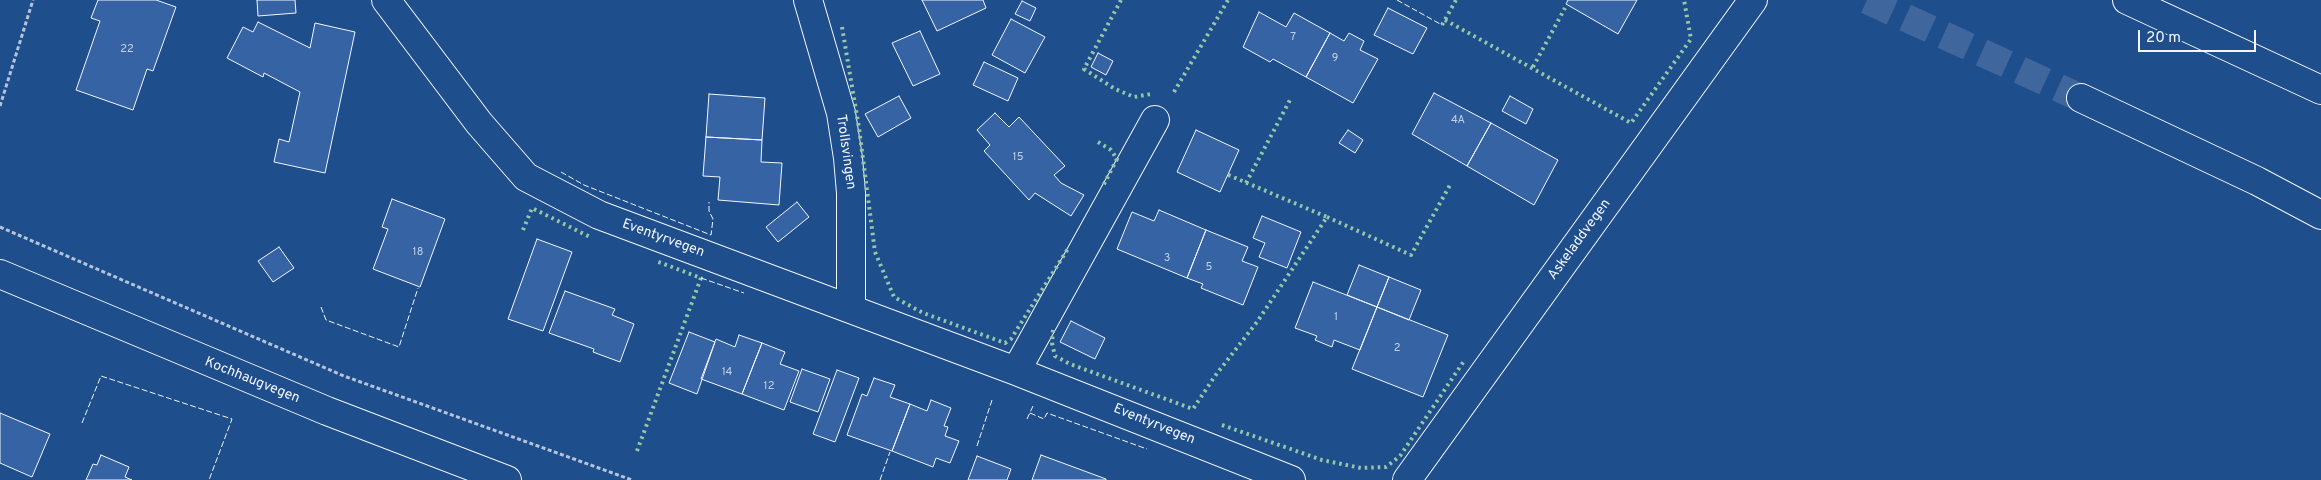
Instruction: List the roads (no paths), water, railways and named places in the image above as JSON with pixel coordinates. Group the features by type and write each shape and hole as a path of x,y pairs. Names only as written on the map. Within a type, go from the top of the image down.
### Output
{"main road":[{"name":"Eventyrvegen","path":"386,0 479,123 526,177 599,216 1016,371 1292,480"},
{"name":"Trollsvingen","path":"808,0 838,103 848,158 851,193 851,309"},
{"name":"Askeladdvegen","path":"1407,480 1754,0"},
{"path":"2128,0 2316,93"},
{"path":"2081,98 2257,181 2321,215"},
{"path":"1016,371 1155,120"},
{"name":"Kochhaugvegen","path":"0,274 327,412 507,480"}],"tunnel":[{"path":"1867,0 2081,98"}]}
